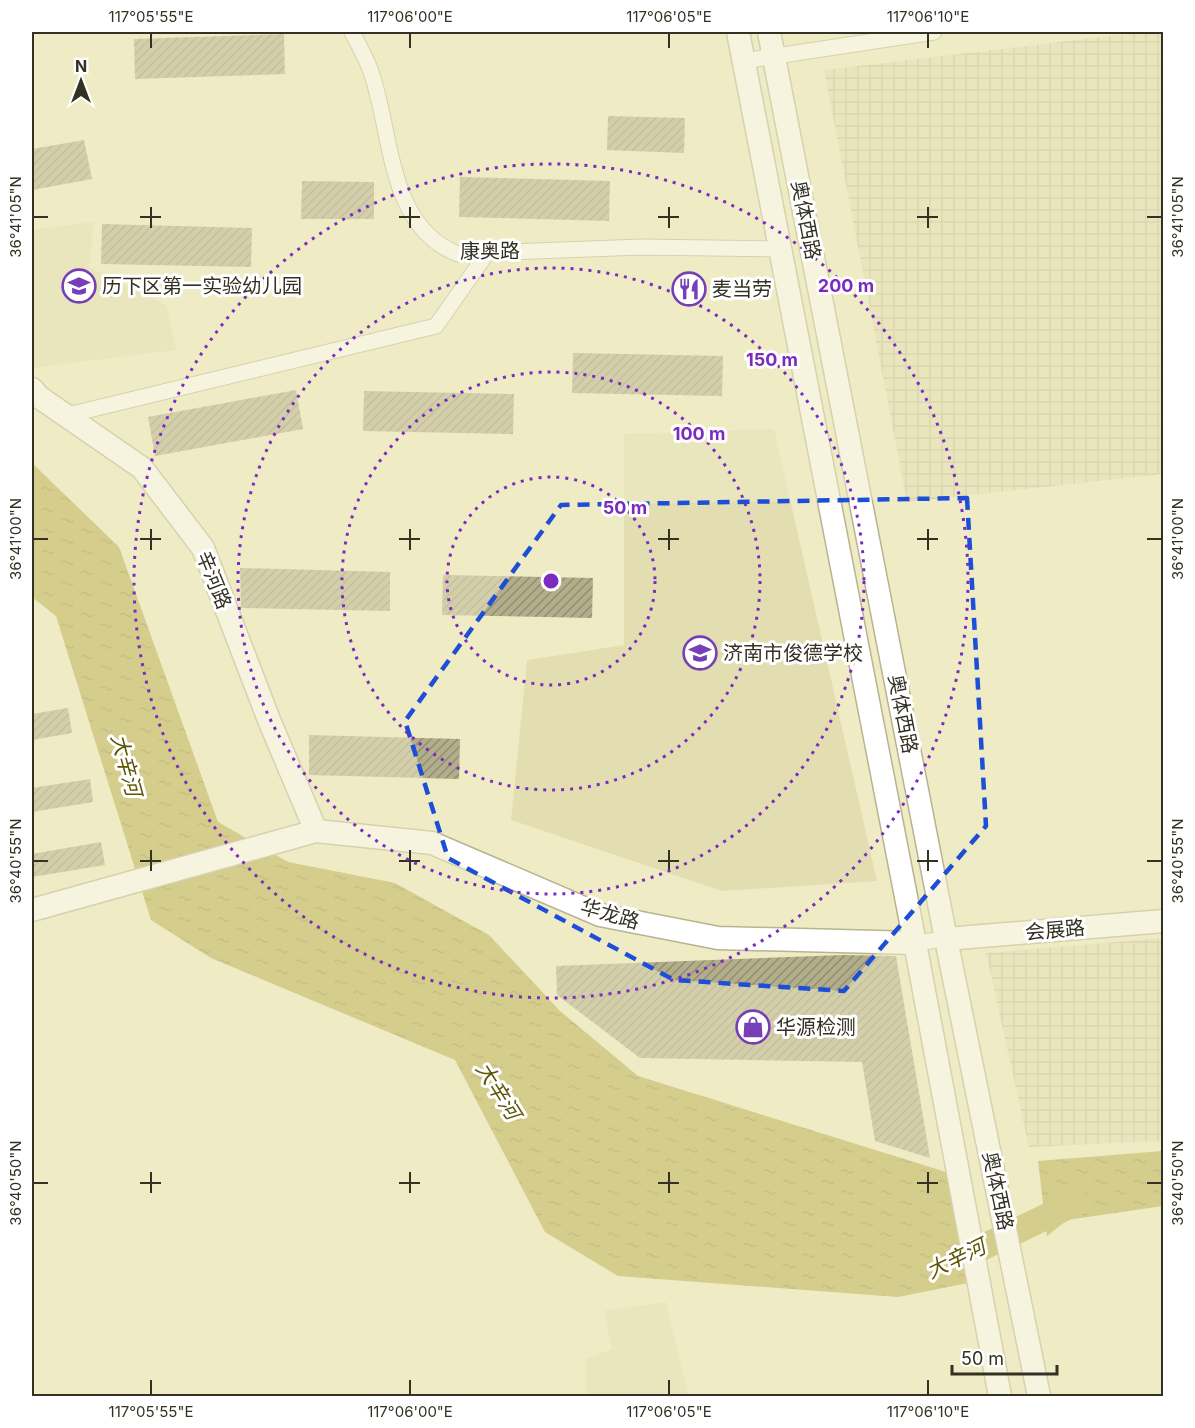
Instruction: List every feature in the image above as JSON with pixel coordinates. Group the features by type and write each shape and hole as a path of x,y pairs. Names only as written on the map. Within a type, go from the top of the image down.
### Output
{"main road":[{"name":"奥体西路","path":"738,32 778,249 915,943 1000,1396"},
{"name":"奥体西路","path":"770,32 946,939 1039,1396"},
{"name":"辛河路","path":"32,389 39,397 142,468 203,548 269,720 316,831"},
{"name":"华龙路","path":"316,831 432,843 600,915 718,938 915,943"},
{"path":"32,910 316,831"},
{"name":"会展路","path":"946,939 1164,921"}],"street":[{"name":"康奥路","path":"352,32 370,70 407,210 438,247 458,254 642,247 778,249"},
{"path":"743,61 934,32"},
{"path":"68,416 436,326 487,253"},
{"path":"915,943 946,939"}],"highlighted area":[{"path":"967,498 986,826 844,991 674,980 448,858 405,721 561,505"}],"shaded area":[{"path":"1144,32 1164,32 1163,474 907,502 824,70"},
{"name":"历下区第一实验幼儿园","path":"94,222 89,267 166,305 176,350 32,368 32,230"},
{"name":"济南市俊德学校","path":"774,429 877,881 722,891 511,820 527,660 624,645 624,434"},
{"path":"1163,938 1163,1141 1029,1147 986,953"},
{"path":"666,1302 689,1396 586,1396 586,1359 612,1349 604,1311"}],"water":[{"path":"32,463 119,547 218,822 288,862 395,883 489,935 560,1011 638,1076 946,1172 968,1283 898,1297 618,1276 545,1232 455,1060 211,958 151,920 56,616 32,597"},
{"path":"1163,1151 1163,1206 1067,1220 1047,1236 1038,1161"}],"building":[{"path":"284,34 285,74 135,79 134,39"},
{"path":"608,116 685,118 684,153 607,150"},
{"path":"84,140 92,179 32,190 32,149"},
{"path":"460,177 610,181 609,221 459,217"},
{"path":"302,181 374,182 374,219 301,219"},
{"path":"102,224 252,228 251,267 101,264"},
{"path":"573,353 723,356 722,396 572,393"},
{"path":"296,390 303,429 155,456 148,417"},
{"path":"364,391 514,394 513,434 363,431"},
{"path":"240,568 390,572 390,611 241,608"},
{"path":"443,575 593,578 592,618 442,615"},
{"path":"68,708 72,733 32,740 32,714"},
{"path":"309,735 460,739 459,779 309,775"},
{"path":"90,779 93,802 32,812 32,788"},
{"path":"101,842 105,865 32,877 32,854"},
{"name":"华源检测","path":"843,955 896,956 930,1158 875,1141 862,1062 640,1058 557,995 556,966"}],"waterway":[{"name":"大辛河","path":"954,1261 1075,1203"}],"place":[{"name":"历下区第一实验幼儿园","path":"79,286"},
{"name":"麦当劳","path":"689,289"},
{"name":"济南市俊德学校","path":"700,653"},
{"name":"华源检测","path":"753,1027"}]}
